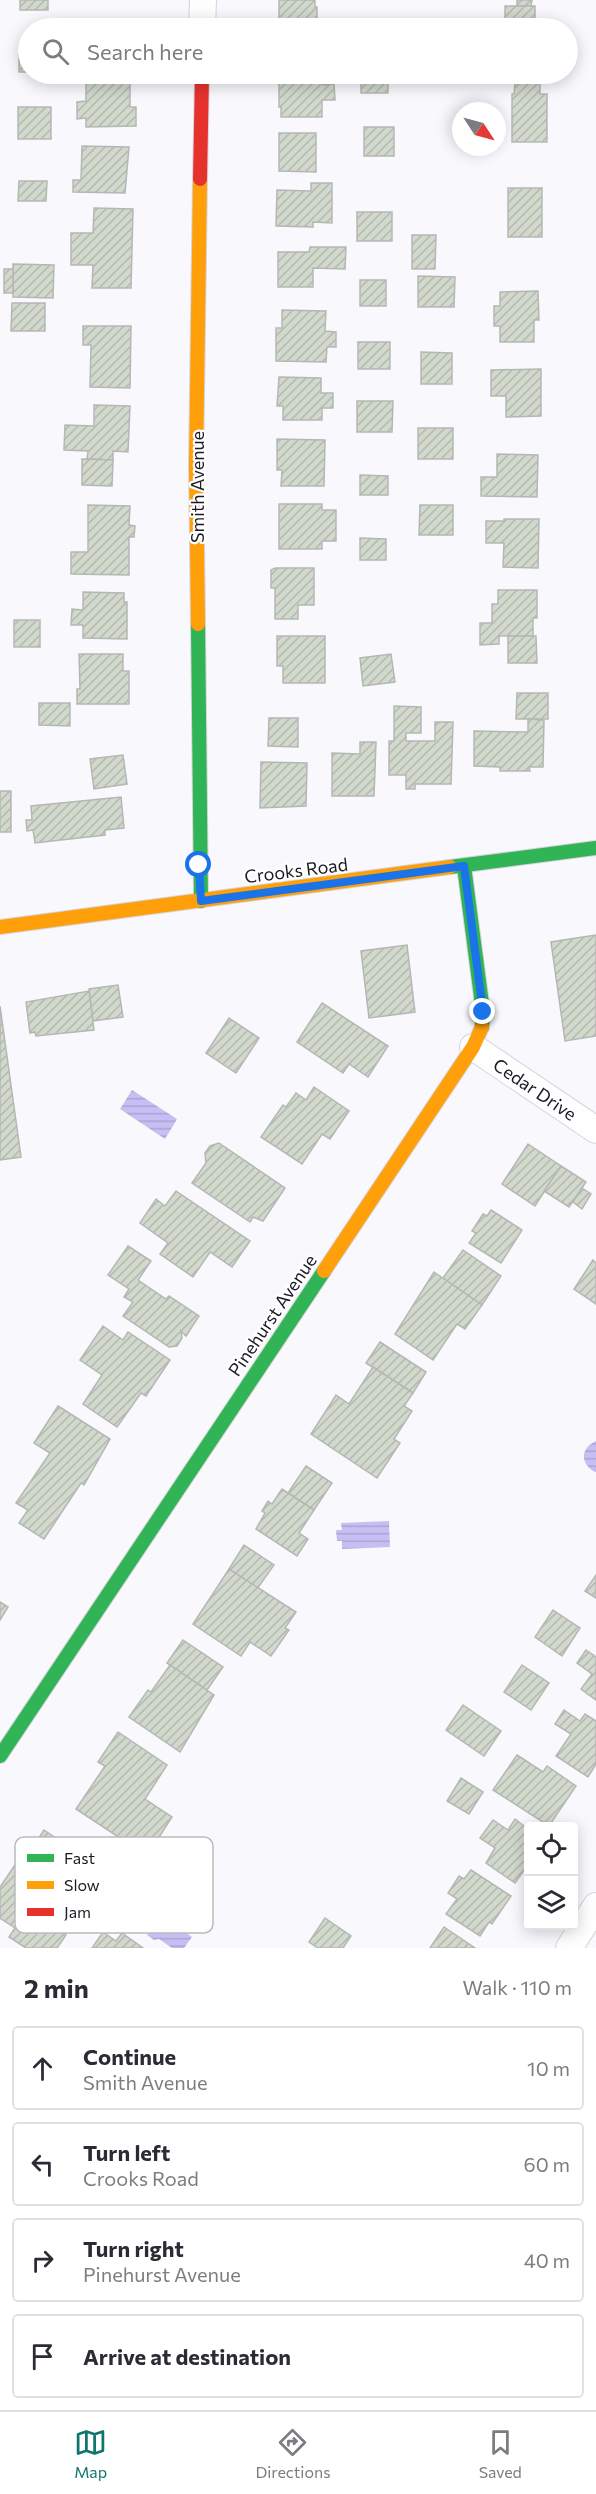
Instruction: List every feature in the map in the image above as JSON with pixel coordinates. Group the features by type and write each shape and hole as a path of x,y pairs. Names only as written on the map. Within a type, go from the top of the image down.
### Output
{"street":[{"path":"202,18 203,0"},
{"name":"Smith Avenue","path":"201,901 196,465 202,84"},
{"name":"Crooks Road","path":"0,927 596,848"},
{"name":"Pinehurst Avenue","path":"0,1756 473,1047 482,1029 483,1012 464,866"},
{"name":"Cedar Drive","path":"473,1047 596,1130"},
{"path":"569,1948 596,1906"}],"shaded area":[{"path":"132,1090 177,1119 165,1139 120,1109"},
{"path":"596,1441 595,1472 587,1465 584,1456 587,1448"},
{"path":"389,1521 390,1547 342,1549 342,1541 337,1541 336,1530 342,1530 341,1523"},
{"path":"148,1933 186,1933 192,1937 184,1948 172,1948 159,1939 154,1940 147,1935"}],"building":[{"path":"20,0 48,0 48,10 20,10"},
{"path":"279,0 315,0 317,18 279,18"},
{"path":"517,0 532,0 531,6 517,6"},
{"path":"505,6 535,6 535,18 505,18"},
{"path":"86,84 130,84 130,107 136,107 136,126 86,127 86,118 77,119 77,102 86,101"},
{"path":"279,84 334,84 335,100 322,100 322,117 281,117 281,106 279,107"},
{"path":"361,84 388,84 388,93 361,93"},
{"path":"515,84 540,84 540,94 547,94 547,142 512,142 512,94 514,94"},
{"path":"18,107 51,107 51,139 18,139"},
{"path":"364,127 394,127 394,156 364,156"},
{"path":"279,133 316,133 316,172 279,171"},
{"path":"82,146 129,147 125,193 73,192 73,180 81,180"},
{"path":"19,181 47,181 46,201 18,201"},
{"path":"311,183 332,183 332,223 313,222 313,227 276,226 277,190 311,191"},
{"path":"508,188 542,188 542,237 508,237"},
{"path":"94,208 133,209 131,288 92,288 93,265 71,265 71,233 93,233"},
{"path":"357,212 392,212 392,241 357,241"},
{"path":"412,235 436,235 435,269 412,269"},
{"path":"310,247 346,247 345,269 313,268 313,287 278,287 278,252 309,252"},
{"path":"13,264 54,265 53,298 13,297"},
{"path":"4,269 13,269 13,293 4,293"},
{"path":"418,276 455,277 454,307 418,307"},
{"path":"360,280 386,280 386,306 360,306"},
{"path":"538,291 539,320 534,320 534,342 500,342 500,326 494,326 494,306 500,306 500,292"},
{"path":"12,303 45,303 45,331 11,331"},
{"path":"282,310 326,311 325,331 336,332 336,347 327,347 326,362 276,361 276,328 282,328"},
{"path":"83,326 131,326 130,388 90,387 91,345 83,345"},
{"path":"358,342 390,342 390,369 358,369"},
{"path":"421,352 452,353 452,384 421,384"},
{"path":"541,369 541,416 506,417 506,396 491,396 491,370"},
{"path":"279,377 321,378 321,393 333,393 333,408 322,408 322,420 283,420 283,406 277,406"},
{"path":"357,401 393,401 392,432 357,432"},
{"path":"94,405 130,406 128,452 113,451 113,460 87,459 88,451 64,450 65,425 94,426"},
{"path":"418,428 453,428 453,459 418,459"},
{"path":"277,439 325,440 324,486 281,486 282,470 277,470"},
{"path":"497,454 538,455 537,497 481,496 481,477 497,477"},
{"path":"82,459 113,460 112,486 82,485"},
{"path":"360,475 388,476 388,495 360,495"},
{"path":"279,504 322,504 322,510 336,510 336,541 322,541 322,549 279,549"},
{"path":"88,505 130,506 129,525 135,526 134,537 129,537 129,575 71,574 71,552 88,552"},
{"path":"420,505 453,505 453,535 419,535"},
{"path":"504,519 539,519 538,568 503,567 504,543 486,543 486,521 504,521"},
{"path":"360,538 386,539 386,560 360,560"},
{"path":"275,568 314,568 314,605 298,605 298,619 275,619 275,588 271,588 271,570"},
{"path":"498,590 537,590 537,618 533,618 533,636 499,636 499,644 480,645 480,623 492,623 492,604 498,604"},
{"path":"83,592 124,593 124,602 127,602 127,639 83,638 83,625 71,625 72,609 83,610"},
{"path":"14,620 40,620 40,647 14,647"},
{"path":"277,636 325,636 325,683 283,683 283,666 277,666"},
{"path":"508,636 536,636 537,663 508,663"},
{"path":"79,654 123,654 123,671 129,671 129,704 77,704 77,689 80,689"},
{"path":"391,654 395,682 363,686 360,658"},
{"path":"517,693 548,693 548,719 516,719"},
{"path":"39,703 70,703 70,726 39,725"},
{"path":"394,706 421,707 421,733 406,733 406,741 435,741 435,722 453,722 451,784 415,784 415,789 406,789 406,775 389,775 389,741 394,741"},
{"path":"269,718 298,718 298,747 268,746"},
{"path":"528,719 544,720 543,767 529,767 530,771 500,771 500,767 474,766 474,731 528,732"},
{"path":"360,742 376,742 374,796 332,796 332,753 360,754"},
{"path":"123,755 127,784 94,789 90,759"},
{"path":"261,762 307,763 306,806 260,808"},
{"path":"0,791 11,791 11,832 0,832"},
{"path":"121,797 124,828 105,830 105,835 35,843 33,830 27,831 26,820 32,820 31,806"},
{"path":"596,935 596,1036 565,1041 551,942"},
{"path":"407,945 415,1012 369,1018 361,951"},
{"path":"118,985 123,1017 93,1021 89,989"},
{"path":"89,991 94,1030 36,1036 35,1032 30,1033 26,1002"},
{"path":"322,1003 388,1046 368,1077 349,1064 343,1073 297,1042"},
{"path":"0,1006 21,1157 0,1160"},
{"path":"229,1018 259,1038 236,1073 206,1053"},
{"path":"314,1087 349,1111 330,1139 322,1134 302,1164 261,1137 283,1105 286,1107 296,1093 306,1100"},
{"path":"219,1143 285,1188 263,1221 253,1217 250,1222 192,1183 206,1163 205,1153 210,1146"},
{"path":"528,1144 561,1166 535,1206 502,1184"},
{"path":"561,1166 586,1182 569,1207 544,1191"},
{"path":"582,1188 591,1194 582,1209 573,1202"},
{"path":"176,1191 250,1241 232,1267 210,1252 193,1277 160,1254 168,1243 140,1223 156,1199 165,1206"},
{"path":"491,1210 522,1230 501,1263 469,1243 476,1233 472,1231 483,1214 487,1216"},
{"path":"128,1246 151,1261 138,1280 166,1299 169,1296 199,1316 186,1336 181,1331 182,1338 177,1346 169,1347 123,1316 133,1302 124,1297 129,1289 108,1275"},
{"path":"463,1250 501,1276 482,1305 443,1278"},
{"path":"593,1260 596,1263 596,1304 574,1289"},
{"path":"434,1272 482,1305 465,1329 457,1324 433,1360 395,1334"},
{"path":"103,1326 123,1340 128,1332 170,1360 146,1396 141,1393 117,1427 83,1404 102,1375 80,1360"},
{"path":"380,1342 426,1372 413,1393 366,1363"},
{"path":"373,1367 413,1393 404,1406 412,1411 394,1439 400,1443 377,1478 311,1434 336,1395 349,1404"},
{"path":"58,1406 110,1439 84,1485 81,1483 44,1539 19,1523 28,1510 16,1503 50,1453 34,1443"},
{"path":"306,1466 332,1483 314,1510 288,1493"},
{"path":"282,1489 314,1510 299,1533 308,1539 297,1556 256,1529 265,1513 262,1511 268,1501 272,1504"},
{"path":"244,1545 274,1565 257,1589 229,1569"},
{"path":"229,1569 296,1612 285,1628 289,1630 271,1656 250,1642 241,1656 193,1624"},
{"path":"596,1575 596,1598 585,1591"},
{"path":"0,1602 8,1607 0,1620"},
{"path":"553,1610 580,1628 562,1656 535,1637"},
{"path":"183,1640 223,1667 207,1690 167,1663"},
{"path":"586,1650 596,1657 596,1700 581,1689 592,1674 577,1663"},
{"path":"170,1665 214,1695 180,1752 129,1717"},
{"path":"522,1665 549,1683 531,1710 504,1692"},
{"path":"463,1705 501,1731 484,1756 446,1730"},
{"path":"564,1710 580,1721 585,1714 596,1721 596,1764 588,1777 556,1756 571,1734 555,1724"},
{"path":"118,1732 167,1765 145,1799 172,1817 159,1837 118,1837 76,1809 105,1766 98,1762"},
{"path":"517,1755 543,1772 547,1766 576,1786 552,1822 543,1822 493,1790"},
{"path":"461,1778 483,1792 469,1814 447,1801"},
{"path":"515,1819 524,1826 524,1871 515,1883 486,1863 495,1848 480,1838 493,1820 508,1830"},
{"path":"44,1830 54,1837 39,1837"},
{"path":"15,1865 15,1928 0,1918 0,1887"},
{"path":"471,1870 511,1896 492,1924 489,1922 480,1936 446,1914 457,1899 448,1893 459,1876 464,1879"},
{"path":"325,1918 351,1936 343,1948 318,1948 309,1942"},
{"path":"444,1927 475,1948 430,1948"},
{"path":"15,1928 15,1933 63,1933 66,1935 57,1948 26,1948 9,1937"},
{"path":"102,1933 116,1941 122,1933 143,1948 92,1948"}],"traffic: fast":[{"path":"198,624 201,901"},
{"path":"450,867 596,848"},
{"path":"464,866 483,1012 482,1027"},
{"path":"0,1756 324,1271"}],"traffic: slow":[{"path":"198,624 196,465 200,179"},
{"path":"0,927 450,867"},
{"path":"324,1271 473,1047 482,1027"}],"traffic: jam":[{"path":"200,179 202,84"}],"route":[{"path":"199,865 201,901 464,866 483,1012"}]}
